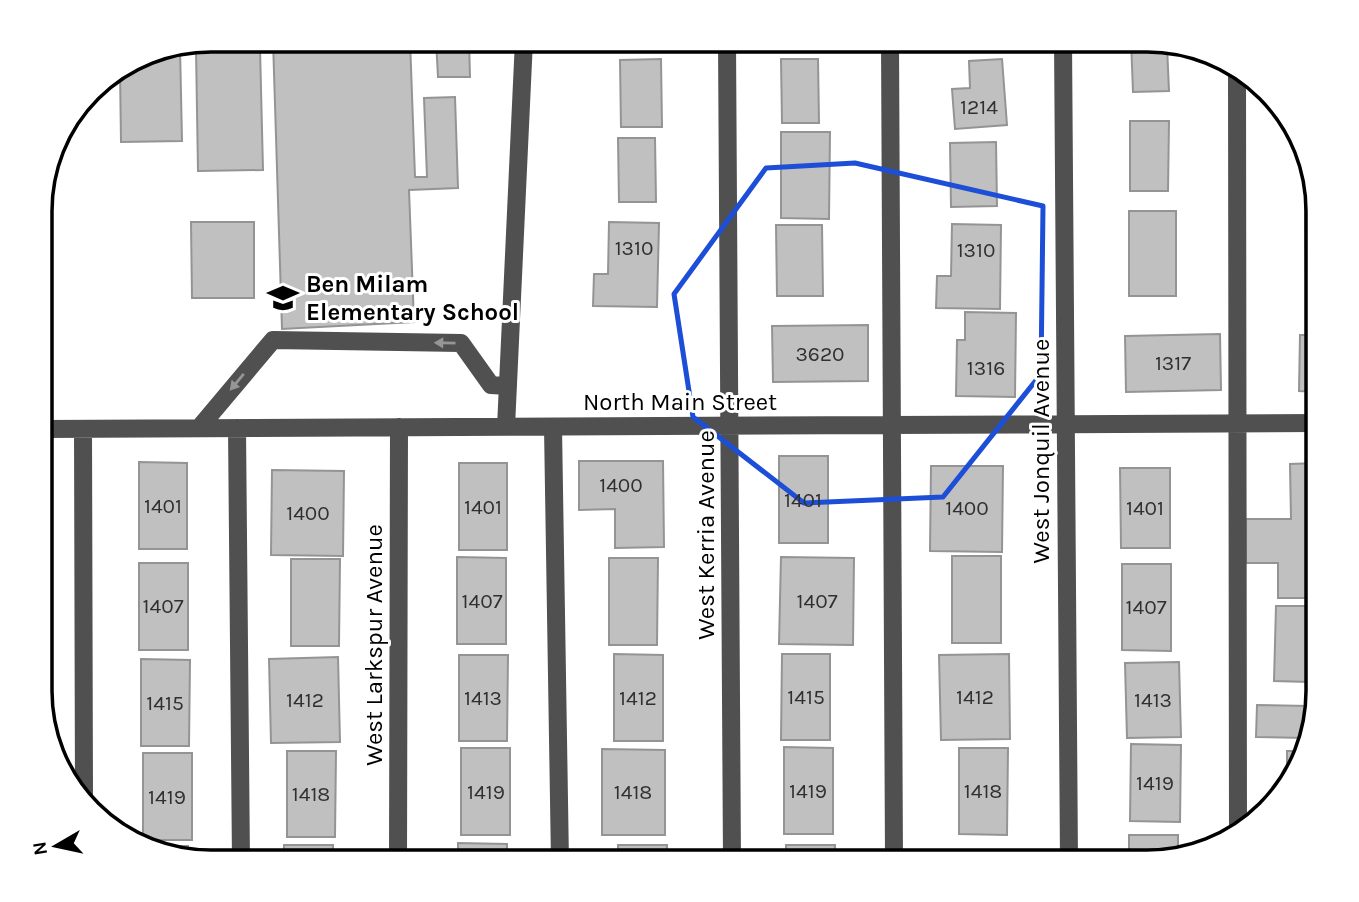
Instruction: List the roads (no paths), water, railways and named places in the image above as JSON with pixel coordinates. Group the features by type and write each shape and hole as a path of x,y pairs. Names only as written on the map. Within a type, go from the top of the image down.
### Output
{"street":[{"path":"506,427 523,52"},
{"name":"West Kerria Avenue","path":"727,52 732,849"},
{"path":"890,52 894,849"},
{"name":"West Jonquil Avenue","path":"1063,52 1069,849"},
{"path":"1237,80 1238,821"},
{"path":"198,428 273,340 461,343 491,385 508,386"},
{"name":"North Main Street","path":"52,429 1306,424"},
{"name":"West Larkspur Avenue","path":"398,427 398,850"},
{"path":"553,427 560,850"},
{"path":"237,428 240,850"},
{"path":"83,429 84,785"}],"place":[{"name":"Ben Milam Elementary School","path":"283,298"}]}
